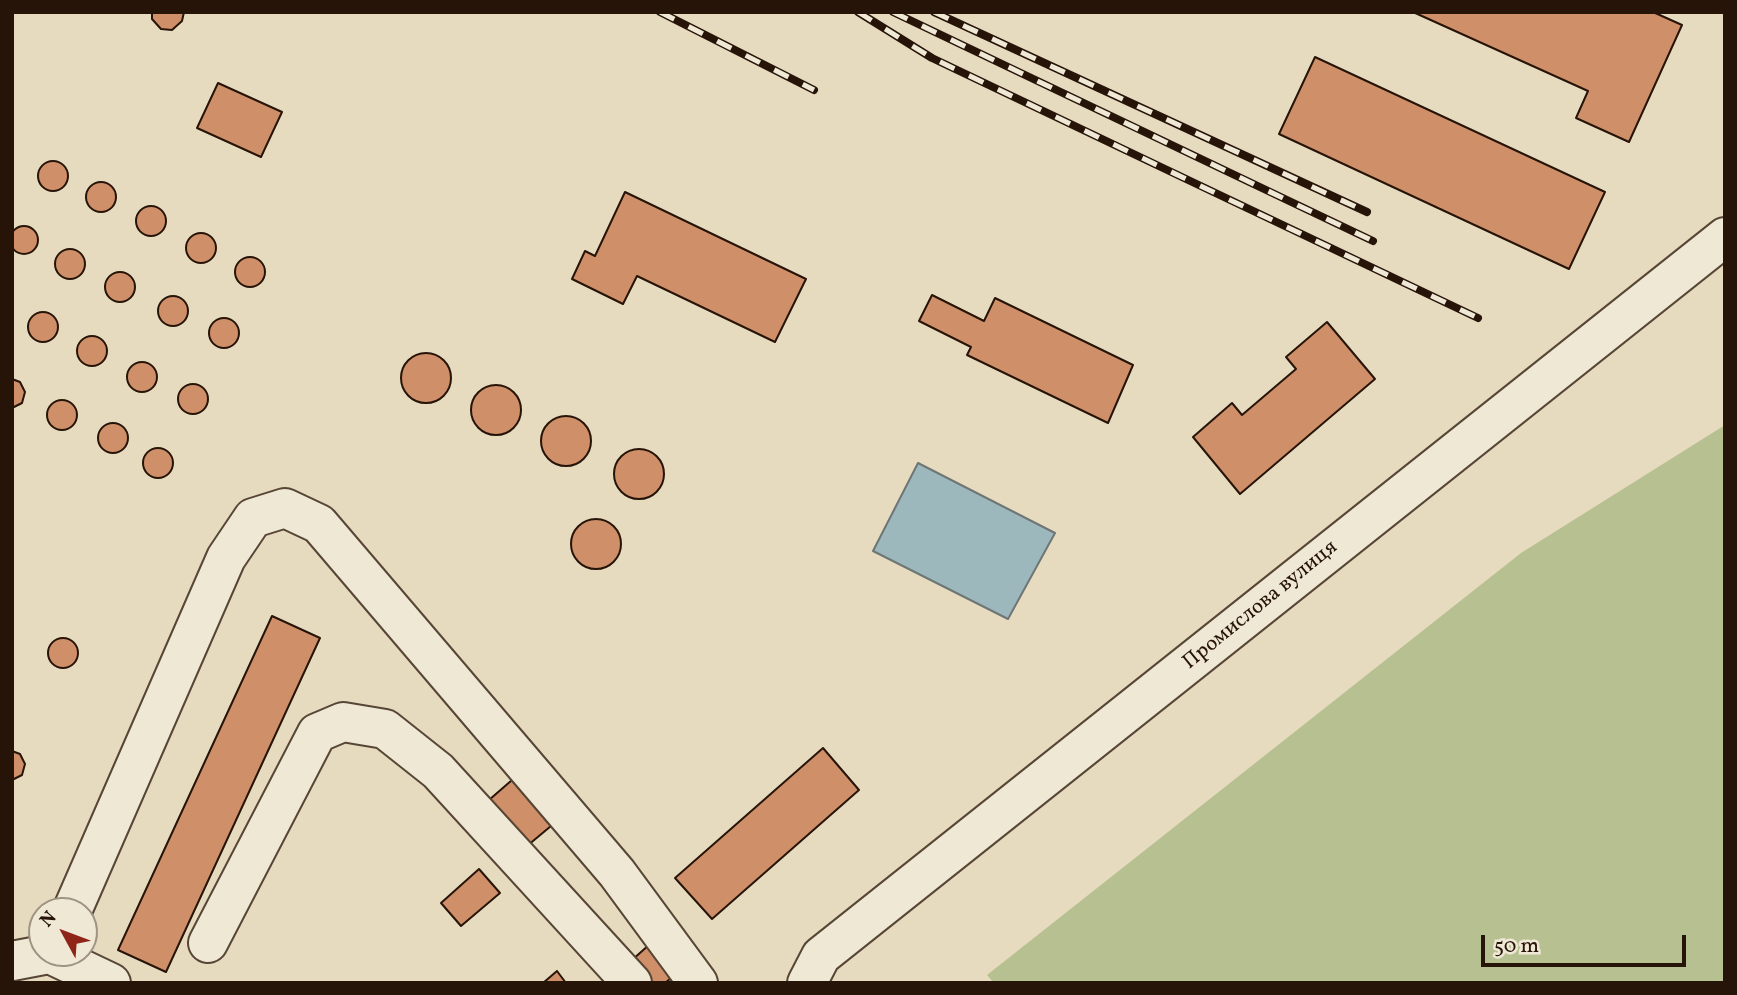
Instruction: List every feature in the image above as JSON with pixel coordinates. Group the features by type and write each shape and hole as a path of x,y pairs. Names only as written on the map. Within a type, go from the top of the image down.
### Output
{"street":[{"name":"Промислова вулиця","path":"807,983 821,956 1725,237"},
{"path":"78,897 226,558 253,518 285,508 319,524 617,873 698,983"},
{"path":"208,943 317,733 343,722 385,729 438,771 632,983"},
{"path":"12,936 28,943"},
{"path":"78,967 111,983"}],"green space":[{"path":"1725,425 1725,983 994,983 987,975 1521,553"}],"water":[{"path":"918,463 1055,533 1008,619 873,551"}],"building":[{"path":"152,12 184,12 182,21 172,30 161,29 152,19"},
{"path":"1413,12 1653,12 1682,25 1629,142 1576,118 1588,91"},
{"path":"1315,57 1605,192 1569,269 1279,134"},
{"path":"218,83 282,112 261,157 197,128"},
{"path":"53,161 64,165 68,176 64,187 53,191 42,187 38,176 42,165"},
{"path":"101,182 112,186 116,197 112,208 101,212 90,208 86,197 90,186"},
{"path":"625,192 806,279 775,342 637,276 623,304 572,279 585,251 595,256"},
{"path":"151,206 162,210 166,221 162,232 151,236 140,232 136,221 140,210"},
{"path":"24,226 34,230 38,240 34,250 24,254 14,250 10,240 14,230"},
{"path":"201,233 212,237 216,248 212,259 201,263 190,259 186,248 190,237"},
{"path":"70,249 81,253 85,264 81,275 70,279 59,275 55,264 59,253"},
{"path":"250,257 261,261 265,272 261,283 250,287 239,283 235,272 239,261"},
{"path":"120,272 131,276 135,287 131,298 120,302 109,298 105,287 109,276"},
{"path":"932,295 984,321 995,298 1133,365 1108,423 967,355 971,347 919,321"},
{"path":"173,296 184,300 188,311 184,322 173,326 162,322 158,311 162,300"},
{"path":"43,312 54,316 58,327 54,338 43,342 32,338 28,327 32,316"},
{"path":"224,318 235,322 239,333 235,344 224,348 213,344 209,333 213,322"},
{"path":"1327,322 1375,379 1240,494 1193,437 1232,403 1242,415 1296,369 1286,357"},
{"path":"92,336 103,340 107,351 103,362 92,366 81,362 77,351 81,340"},
{"path":"426,353 444,360 451,378 444,396 426,403 408,396 401,378 408,360"},
{"path":"142,362 153,366 157,377 153,388 142,392 131,388 127,377 131,366"},
{"path":"12,379 20,382 25,392 22,403 12,408"},
{"path":"193,384 204,388 208,399 204,410 193,414 182,410 178,399 182,388"},
{"path":"496,385 514,392 521,410 514,428 496,435 478,428 471,410 478,392"},
{"path":"62,400 73,404 77,415 73,426 62,430 51,426 47,415 51,404"},
{"path":"566,416 584,423 591,441 584,459 566,466 548,459 541,441 548,423"},
{"path":"113,423 124,427 128,438 124,449 113,453 102,449 98,438 102,427"},
{"path":"158,448 169,452 173,463 169,474 158,478 147,474 143,463 147,452"},
{"path":"639,449 656,457 664,474 656,491 639,499 622,491 614,474 622,457"},
{"path":"596,519 614,526 621,544 614,562 596,569 578,562 571,544 578,526"},
{"path":"272,616 320,638 166,972 118,950"},
{"path":"63,638 74,642 78,653 74,664 63,668 52,664 48,653 52,642"},
{"path":"823,748 859,790 712,919 675,878"},
{"path":"12,751 20,754 25,764 22,775 12,780"},
{"path":"512,780 551,826 527,846 489,800"},
{"path":"479,869 500,893 461,926 441,903"},
{"path":"650,944 676,974 665,983 652,983 632,960"},
{"path":"557,971 566,983 543,983"}],"railway":[{"path":"660,12 814,90"},
{"path":"858,12 932,58 1478,318"},
{"path":"893,12 1373,241"},
{"path":"934,12 1367,212"}]}
